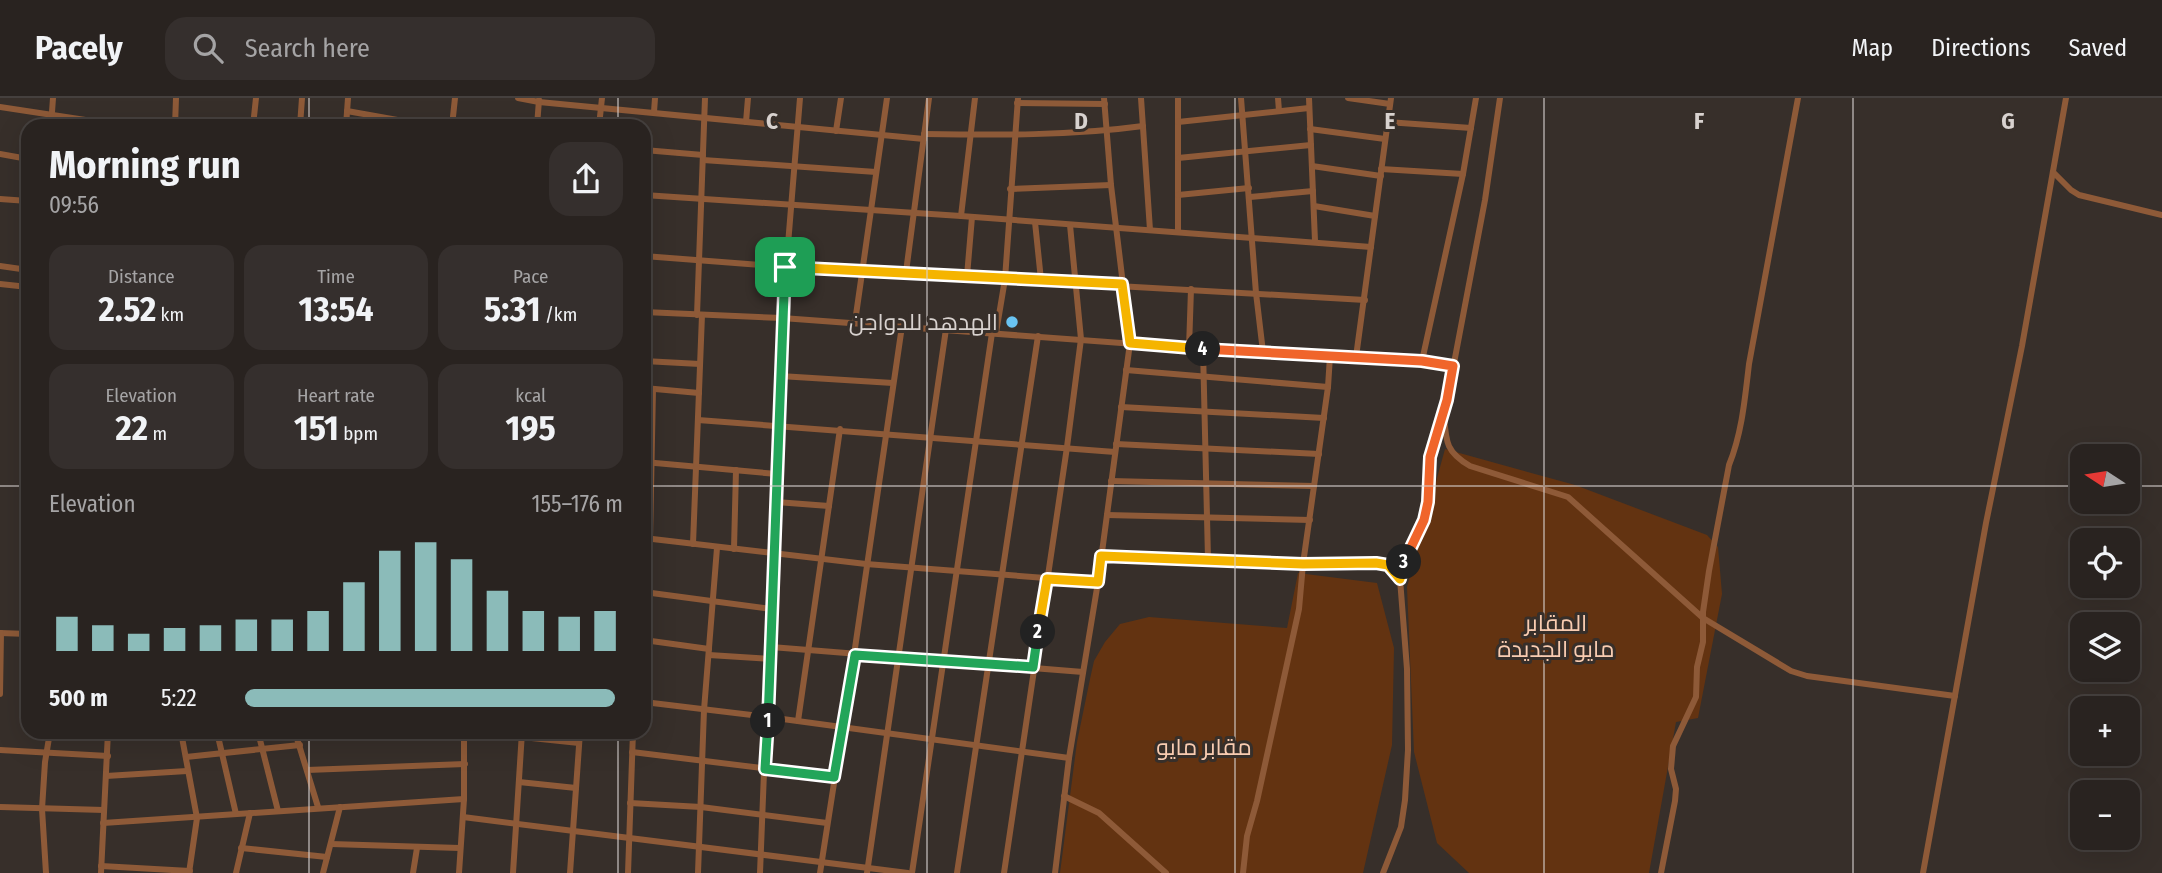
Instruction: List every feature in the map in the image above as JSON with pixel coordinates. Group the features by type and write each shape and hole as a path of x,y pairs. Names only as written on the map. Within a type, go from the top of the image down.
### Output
{"street":[{"path":"52,119 53,98"},
{"path":"175,119 176,98"},
{"path":"254,119 256,98"},
{"path":"300,119 302,98"},
{"path":"346,119 348,98"},
{"path":"453,119 455,98"},
{"path":"518,98 882,136 1015,135 1108,131 1143,126"},
{"path":"600,119 602,98"},
{"path":"654,112 655,98"},
{"path":"693,544 700,364 699,261 705,98"},
{"path":"746,122 748,98"},
{"path":"760,873 782,318 800,98"},
{"path":"836,131 841,98"},
{"path":"855,323 887,98"},
{"path":"906,272 929,98"},
{"path":"961,216 975,98"},
{"path":"1141,98 1150,230"},
{"path":"1178,98 1178,232"},
{"path":"1241,98 1262,352"},
{"path":"1278,98 1279,111"},
{"path":"1309,98 1315,242"},
{"path":"1348,98 1390,101 1356,358"},
{"path":"1422,361 1463,174 1476,98"},
{"path":"1383,873 1401,827 1408,750 1407,669 1400,579 1402,566 1424,520 1428,502 1433,440 1443,414 1453,366 1485,200 1500,98"},
{"path":"1661,873 1676,789 1671,769 1673,746 1696,696 1709,571 1729,466 1745,401 1749,364 1798,98"},
{"path":"1923,873 2066,98"},
{"path":"538,119 539,100"},
{"path":"463,817 822,861 867,870 910,873 976,441 1004,279 1018,101 1105,101 1111,185 1130,343 1098,582 1069,758 1055,873"},
{"path":"0,107 79,119"},
{"path":"1178,122 1309,108"},
{"path":"347,111 392,119"},
{"path":"1387,122 1471,128"},
{"path":"1310,129 1385,139"},
{"path":"1178,158 1311,145"},
{"path":"651,151 876,172"},
{"path":"0,154 21,158"},
{"path":"1312,166 1381,173 1463,174"},
{"path":"2053,172 2079,195 2162,215"},
{"path":"1010,189 1111,185"},
{"path":"1178,195 1249,188"},
{"path":"1250,197 1313,191"},
{"path":"651,196 1371,247"},
{"path":"0,199 21,200"},
{"path":"1314,206 1375,216"},
{"path":"967,276 972,217"},
{"path":"1035,222 1041,281"},
{"path":"1003,873 1081,339 1070,225"},
{"path":"651,257 785,267 1122,284 1364,300"},
{"path":"0,266 21,269"},
{"path":"0,285 21,286"},
{"path":"1189,348 1191,289"},
{"path":"651,312 902,326 1203,349 1422,361 1453,366"},
{"path":"820,873 855,655 902,326"},
{"path":"867,870 946,329"},
{"path":"957,873 1038,336"},
{"path":"1203,349 1208,559"},
{"path":"1244,873 1247,836 1299,609 1330,356"},
{"path":"651,361 700,364"},
{"path":"1126,370 1328,387"},
{"path":"780,376 893,383"},
{"path":"651,418 653,389 699,393"},
{"path":"1121,407 1324,418"},
{"path":"1443,414 1448,445 1456,458 1470,466 1568,497 1703,618 1791,671 1807,676 1955,696"},
{"path":"698,420 1067,447 1204,447 1318,454"},
{"path":"798,720 839,429"},
{"path":"651,462 777,474"},
{"path":"734,549 736,470"},
{"path":"1111,481 1314,486"},
{"path":"776,502 830,506"},
{"path":"1107,515 1310,520"},
{"path":"651,540 822,560 1098,582"},
{"path":"698,873 704,710 717,548"},
{"path":"1101,556 1303,564 1384,564 1394,570 1400,579"},
{"path":"651,593 772,609"},
{"path":"0,694 1,633 21,634"},
{"path":"651,641 770,659"},
{"path":"771,647 1083,672"},
{"path":"651,703 798,720 1069,758"},
{"path":"46,873 42,809 49,739"},
{"path":"108,739 101,869 190,872 197,818 182,739"},
{"path":"219,739 236,814"},
{"path":"260,739 278,811"},
{"path":"298,739 318,807"},
{"path":"459,873 464,799 464,739"},
{"path":"513,873 522,739"},
{"path":"554,739 579,743"},
{"path":"570,873 579,739"},
{"path":"628,873 633,739"},
{"path":"186,757 300,745"},
{"path":"0,750 108,757"},
{"path":"632,752 834,777"},
{"path":"307,770 465,764"},
{"path":"106,776 187,771"},
{"path":"519,782 576,788"},
{"path":"1065,796 1099,813 1166,873"},
{"path":"103,822 464,799"},
{"path":"630,803 701,807 827,823"},
{"path":"0,807 104,810"},
{"path":"323,873 340,807"},
{"path":"236,873 250,813"},
{"path":"331,844 460,848"},
{"path":"241,848 327,857"},
{"path":"413,873 416,848"}],"green space":[{"name":"المقابر مايو الجديدة","path":"1445,449 1575,485 1707,535 1718,547 1722,594 1698,718 1676,722 1649,873 1469,873 1437,843 1414,752 1407,587"},
{"name":"مقابر مايو","path":"1298,573 1377,583 1394,648 1392,745 1363,873 1060,873 1077,742 1094,661 1105,642 1120,624 1149,617 1287,628"}],"place":[{"name":"الهدهد للدواجن","path":"1012,322"}],"route":[{"path":"785,267 1122,284 1130,343 1422,361 1453,366 1447,400 1433,440 1424,520 1402,566 1400,579 1388,565 1376,563 1303,564 1101,556 1098,582 1047,579 1033,667 855,655 834,777 765,769 785,267"}]}
